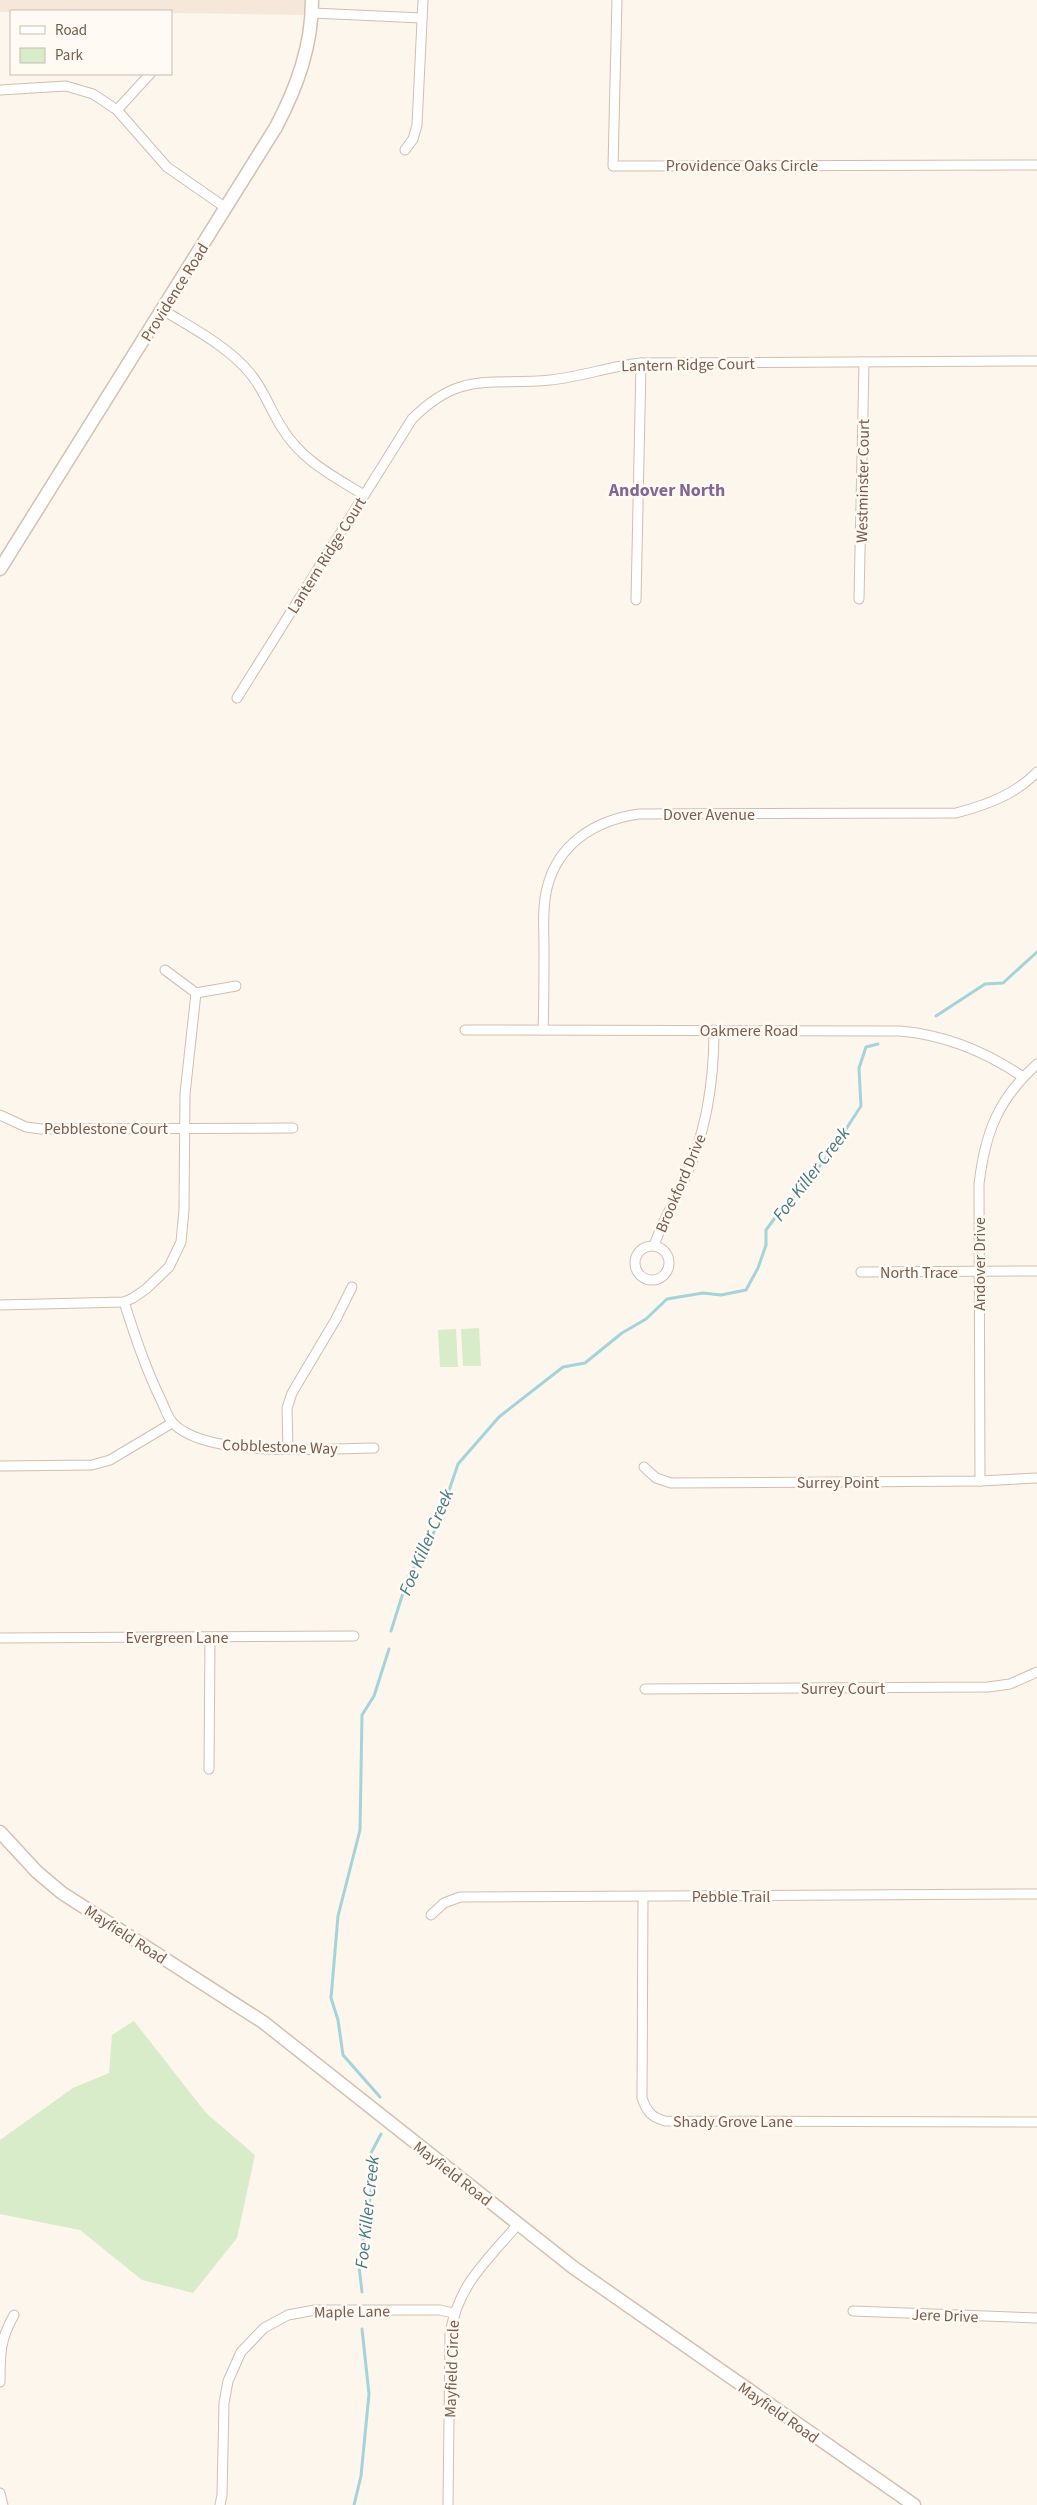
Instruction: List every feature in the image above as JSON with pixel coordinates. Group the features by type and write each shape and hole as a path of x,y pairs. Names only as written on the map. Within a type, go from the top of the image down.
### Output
{"street":[{"name":"Providence Road","path":"0,569 276,128 290,100 305,58 312,13 312,0"},
{"path":"405,150 413,139 418,125 423,0"},
{"name":"Providence Oaks Circle","path":"617,0 613,166 1037,165"},
{"path":"312,13 422,18"},
{"path":"117,110 149,75"},
{"path":"0,90 66,86 92,94 117,110 167,167 226,208"},
{"path":"163,310 220,346 237,360 260,386 282,429 298,450 317,467 364,495"},
{"name":"Lantern Ridge Court","path":"237,698 412,419 428,403 448,391 477,382 550,380 612,366 641,363 1037,361"},
{"name":"Westminster Court","path":"860,599 864,362"},
{"path":"636,600 641,363"},
{"name":"Dover Avenue","path":"544,1030 544,910 547,888 554,869 565,852 579,837 596,825 617,817 639,814 956,813 983,806 1008,795 1037,772"},
{"path":"165,970 196,993 236,986"},
{"path":"0,1305 124,1302 146,1289 169,1267 181,1242 185,1094 196,993"},
{"name":"Oakmere Road","path":"465,1030 891,1030 921,1032 975,1048 1023,1077"},
{"name":"Brookford Drive","path":"654,1246 661,1224 687,1175 702,1132 712,1081 714,1030"},
{"name":"Andover Drive","path":"980,1481 979,1184 983,1153 997,1113 1023,1077 1037,1064"},
{"name":"Pebblestone Court","path":"0,1115 26,1127 41,1129 293,1128"},
{"name":"North Trace","path":"861,1272 1037,1271"},
{"path":"288,1448 287,1408 292,1393 352,1287"},
{"path":"0,1466 92,1465 110,1460 172,1422 149,1376 124,1302"},
{"name":"Cobblestone Way","path":"172,1422 200,1440 229,1446 374,1448"},
{"name":"Surrey Point","path":"644,1467 656,1478 671,1482 980,1481 1037,1478"},
{"name":"Evergreen Lane","path":"0,1638 354,1636"},
{"path":"208,1769 210,1637"},
{"name":"Surrey Court","path":"645,1689 988,1687 1010,1684 1037,1672"},
{"name":"Mayfield Road","path":"0,1832 37,1872 62,1893 263,2022 518,2224 637,2314 914,2505"},
{"name":"Pebble Trail","path":"431,1915 444,1903 460,1897 1037,1894"},
{"name":"Shady Grove Lane","path":"643,1897 642,2098 646,2111 655,2118 665,2120 1037,2122"},
{"name":"Mayfield Circle","path":"448,2505 450,2334 453,2313 467,2285 518,2224"},
{"name":"Maple Lane","path":"220,2505 222,2495 224,2403 228,2381 241,2352 264,2328 288,2315 314,2310 440,2310 453,2313"},
{"name":"Jere Drive","path":"853,2312 1037,2318"},
{"path":"0,2382 0,2347 5,2330 14,2315"},
{"path":"0,2493 2,2505"}],"shaded area":[{"path":"0,0 306,0 306,15 172,13 172,10 10,10 10,12 0,12"}],"green space":[{"path":"479,1328 481,1366 463,1366 461,1329"},
{"path":"456,1329 458,1367 440,1367 438,1330"},
{"path":"134,2021 206,2113 255,2155 237,2238 193,2293 142,2280 80,2230 0,2214 0,2140 73,2088 109,2073 112,2035"}],"waterway":[{"name":"Foe Killer Creek","path":"936,1016 985,984 1003,983 1037,952"},
{"name":"Foe Killer Creek","path":"391,1631 408,1577 427,1547 438,1523 458,1464 499,1417 563,1367 585,1363 622,1333 646,1319 667,1299 703,1293 721,1295 746,1290 758,1268 766,1245 766,1230 833,1149 861,1106 859,1068 866,1047 878,1044"},
{"name":"Foe Killer Creek","path":"380,2097 343,2055 338,2020 331,1998 338,1916 360,1830 362,1715 374,1696 389,1649"},
{"name":"Foe Killer Creek","path":"362,2292 359,2266 373,2179 371,2153 381,2134"},
{"name":"Foe Killer Creek","path":"354,2505 361,2476 369,2394 362,2329"}],"district":[{"name":"Andover North","path":"667,490"}]}
